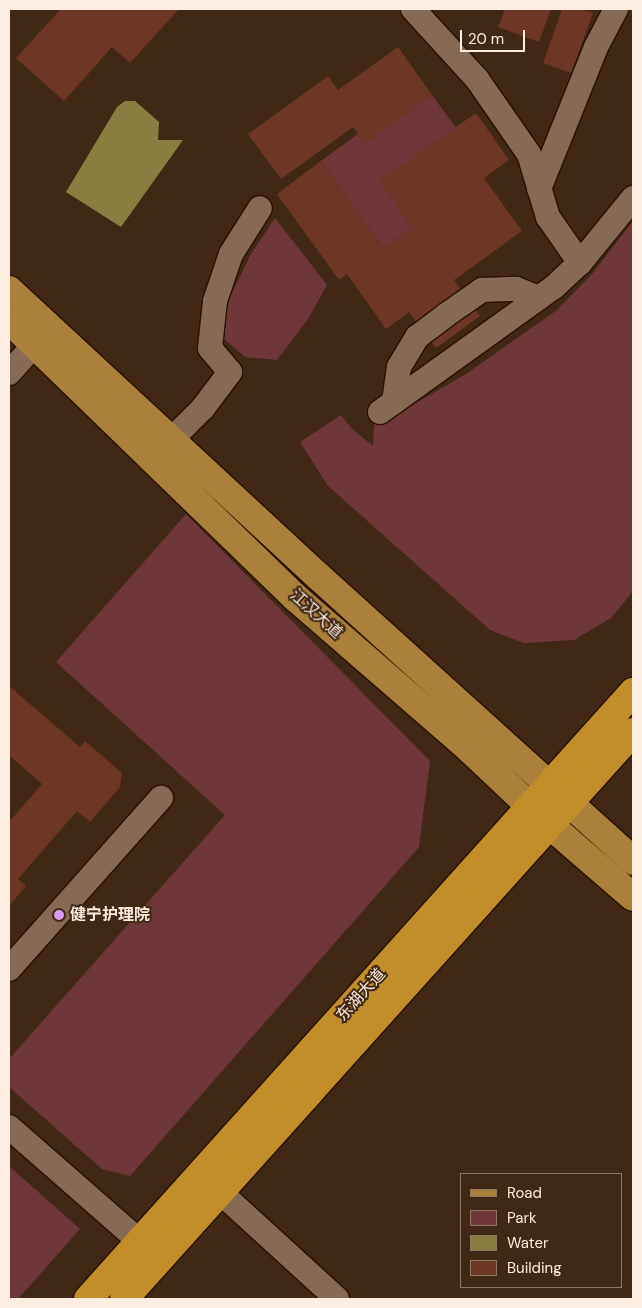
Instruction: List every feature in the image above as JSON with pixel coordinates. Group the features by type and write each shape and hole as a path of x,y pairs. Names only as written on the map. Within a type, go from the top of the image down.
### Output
{"highway":[{"name":"东湖大道","path":"124,1299 551,826 560,795 633,692"},
{"name":"东湖大道","path":"88,1299 531,806 560,795 633,732"}],"main road":[{"name":"江汉大道","path":"9,290 318,576 633,861"},
{"name":"江汉大道","path":"9,320 296,598 463,743 551,826 633,897"}],"street":[{"path":"413,9 477,79 529,154 548,217 580,263"},
{"path":"539,189 596,46 615,9 633,18"},
{"path":"538,298 516,288 482,290 446,314 417,337 398,367 387,407 538,298 580,263 633,198"},
{"path":"172,439 203,408 230,372 210,348 215,301 231,254 260,208"},
{"path":"9,372 35,344"},
{"path":"9,969 162,798"},
{"path":"9,1127 139,1242"},
{"path":"221,1193 337,1299"}],"green space":[{"path":"432,95 456,128 380,181 412,228 383,248 321,161 358,134 365,143"},
{"path":"275,218 327,285 308,319 277,360 245,357 222,337 229,299 251,254"},
{"path":"633,221 633,591 611,618 574,640 524,643 490,630 328,486 300,442 341,415 352,429 373,446 374,424 385,421 466,374 557,310 592,274"},
{"path":"186,514 430,761 419,847 130,1176 102,1169 9,1087 9,1059 225,815 56,662"},
{"path":"9,1166 80,1229 18,1299 9,1299"}],"water":[{"path":"125,101 135,101 159,122 158,140 183,140 121,227 66,192 117,107"}],"building":[{"path":"61,9 179,9 130,63 112,47 64,101 16,58"},
{"path":"505,9 551,9 539,42 498,27"},
{"path":"562,9 580,9 593,13 571,73 543,63"},
{"path":"398,47 432,95 365,144 353,127 281,179 248,134 328,76 338,90"},
{"path":"476,113 509,160 484,178 522,231 454,280 480,316 436,348 409,312 386,329 347,274 339,280 277,194 321,161 383,248 412,228 379,181"},
{"path":"9,686 80,747 85,741 122,773 120,787 90,822 77,811 18,879 26,886 9,906 9,822 42,784 9,755"}],"place":[{"name":"健宁护理院","path":"59,915"}]}
